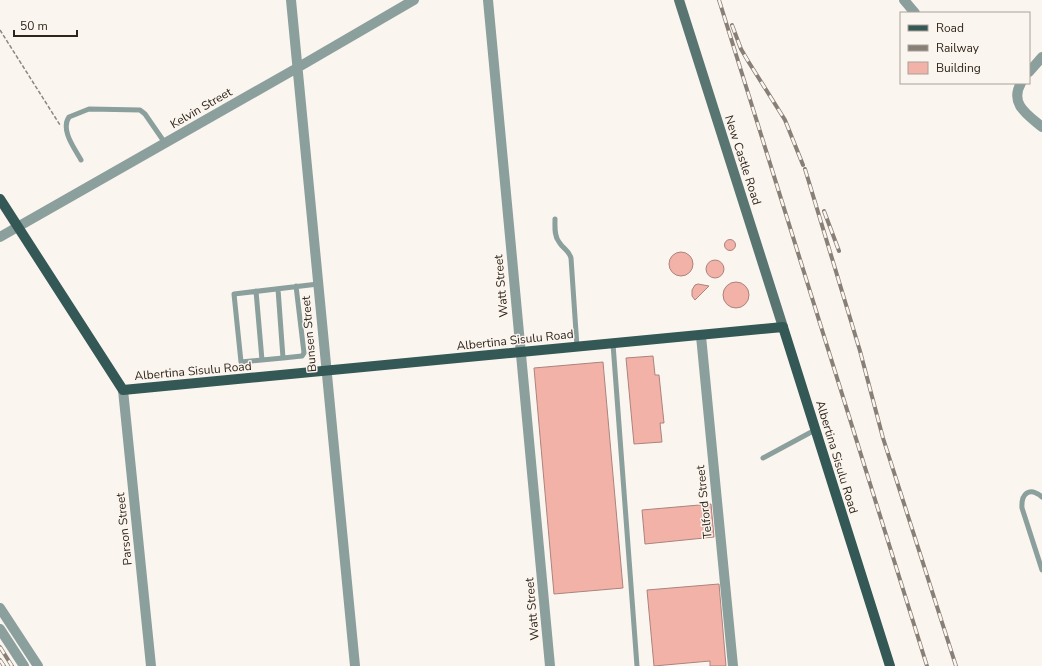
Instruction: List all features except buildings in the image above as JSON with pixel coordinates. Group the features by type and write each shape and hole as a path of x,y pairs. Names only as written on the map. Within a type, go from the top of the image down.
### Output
{"main road":[{"name":"Albertina Sisulu Road","path":"0,199 19,226 123,390 326,372 783,327 890,666"}],"street":[{"name":"Bunsen Street","path":"291,0 326,372 356,666"},
{"name":"Kelvin Street","path":"0,237 298,68 414,0"},
{"name":"Watt Street","path":"488,0 550,666"},
{"name":"New Castle Road","path":"679,0 783,327"},
{"path":"904,0 914,12"},
{"path":"1030,70 1042,57"},
{"path":"1021,84 1017,92 1018,103 1026,113 1042,127"},
{"name":"Telford Street","path":"701,336 733,666"},
{"name":"Parson Street","path":"123,390 151,666"},
{"path":"0,608 38,666"},
{"path":"0,629 24,666"}],"lane":[{"path":"81,160 66,128 69,117 89,109 137,109 143,111 165,143"},
{"path":"555,219 556,238 570,253 571,258 577,347"},
{"path":"296,286 304,353 302,356 241,362 234,294 296,286 318,284"},
{"path":"278,289 283,358"},
{"path":"256,291 262,360"},
{"path":"613,344 637,666"},
{"path":"763,458 815,430"},
{"path":"1042,496 1036,492 1030,491 1024,495 1022,508 1042,570"}],"path":[{"path":"0,30 58,123 66,128"}],"railway":[{"path":"719,0 927,666"},
{"path":"732,25 741,49 785,120 803,165"},
{"path":"805,169 860,351 883,438 956,666"},
{"path":"824,211 839,251"},
{"path":"0,647 12,666"},
{"path":"0,660 4,666"}]}
